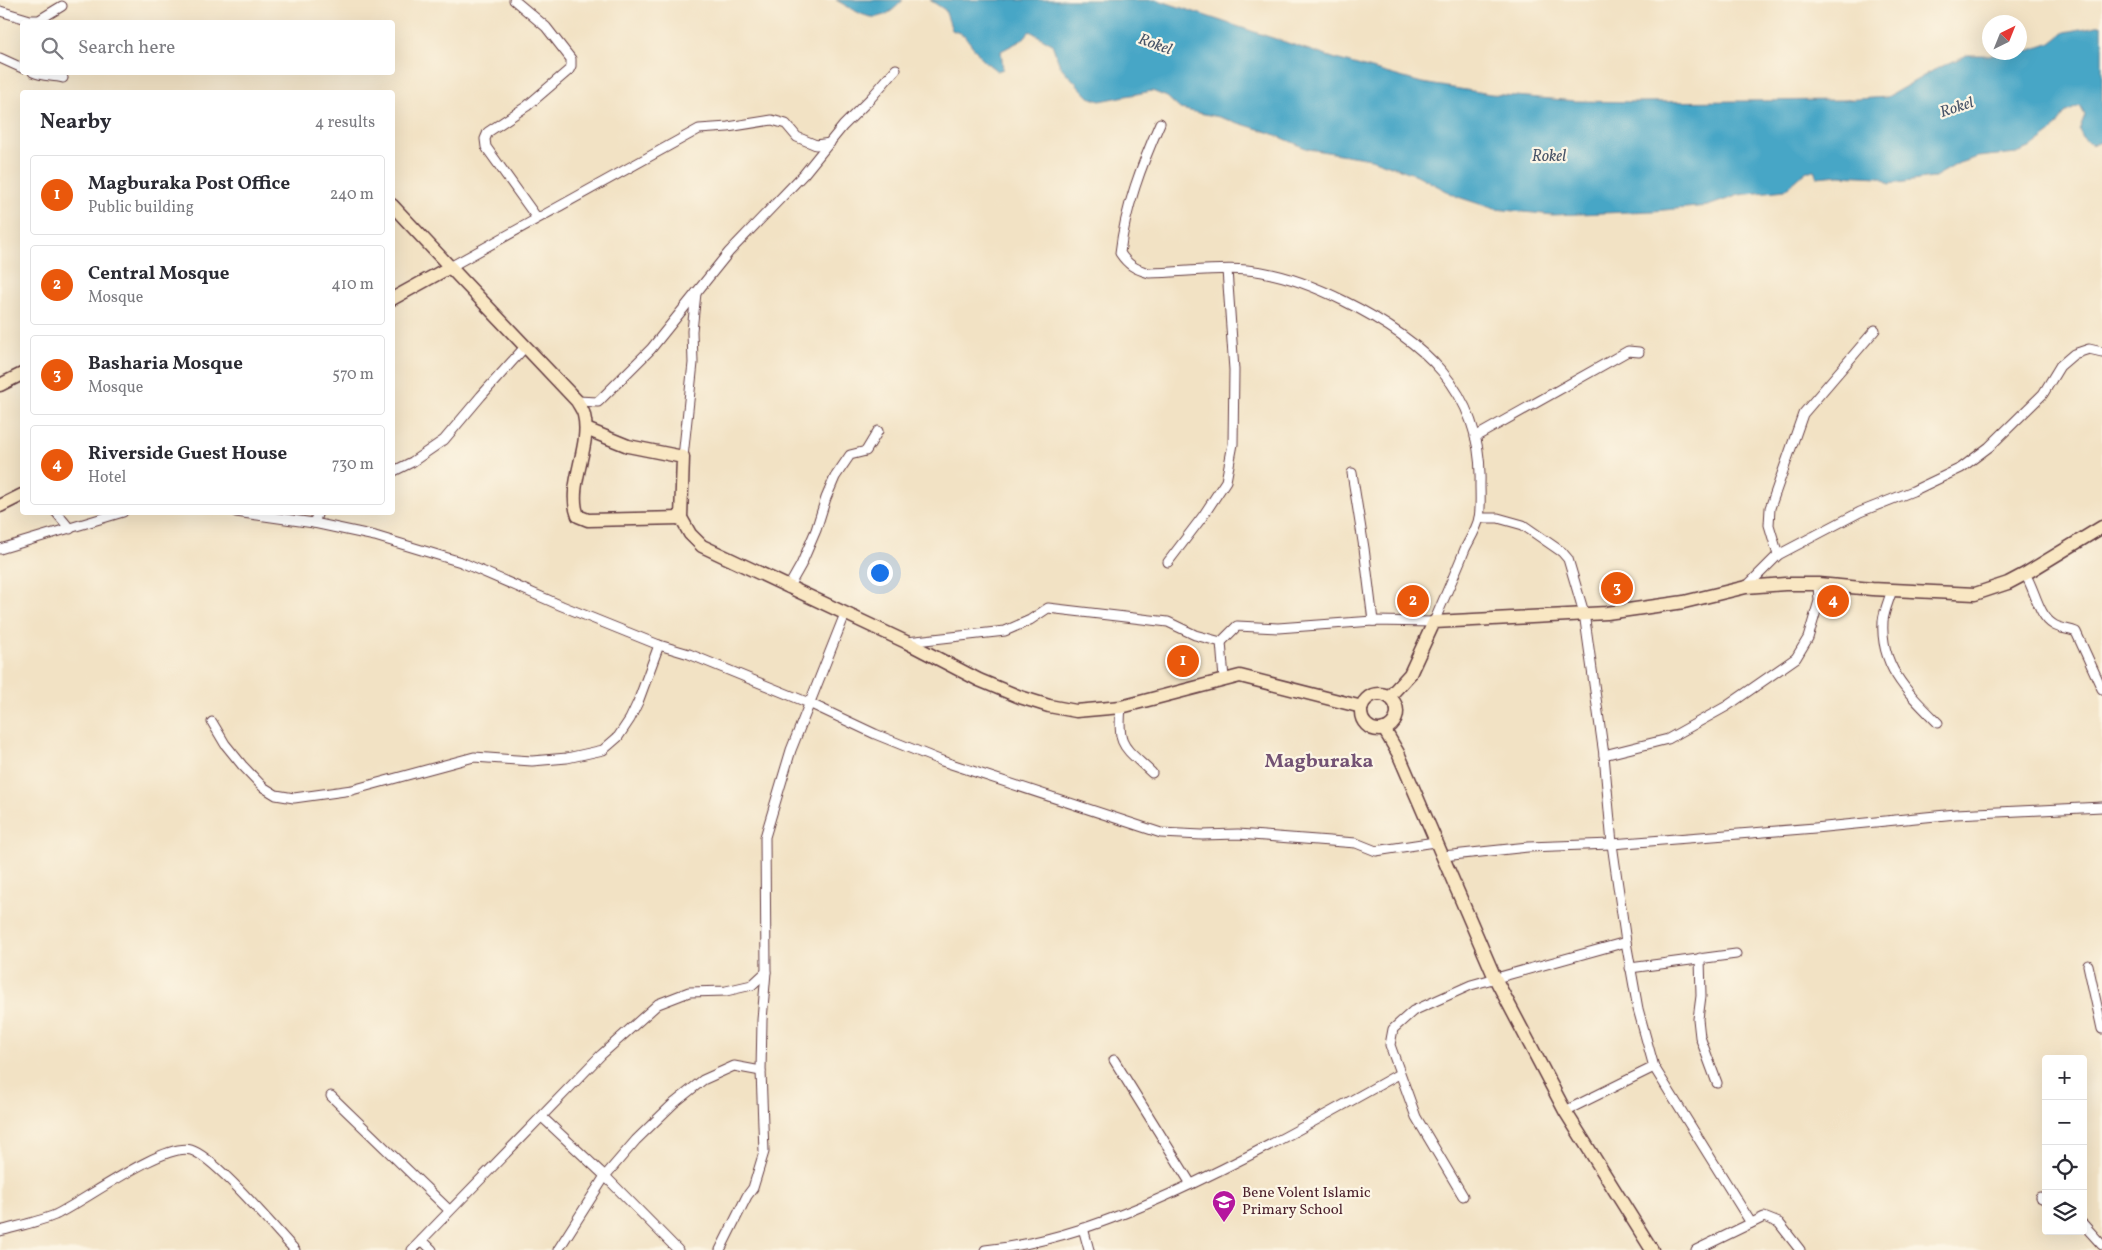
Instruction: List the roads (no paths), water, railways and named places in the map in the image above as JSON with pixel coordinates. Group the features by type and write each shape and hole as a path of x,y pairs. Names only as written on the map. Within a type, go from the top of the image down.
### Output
{"street":[{"path":"514,0 546,27 571,59 569,70 527,106 488,132 485,139 486,147 537,218"},
{"path":"0,11 30,20 39,20 62,6"},
{"path":"0,58 20,67"},
{"path":"577,401 598,402 650,349 729,252 804,174 843,126 896,69"},
{"path":"54,75 63,78"},
{"path":"395,297 699,129 772,120 786,124 797,136 816,145 830,143"},
{"path":"1160,122 1144,159 1122,234 1120,253 1134,269 1149,273 1247,270 1297,281 1331,295 1389,325 1416,344 1434,361 1461,399 1472,424 1480,467 1479,518 1410,674 1389,697"},
{"path":"395,208 577,401 584,415 586,429 575,501 578,516 588,520 681,518"},
{"path":"1168,562 1203,516 1226,481 1233,444 1234,370 1227,270"},
{"path":"696,294 692,331 693,363 683,457 681,518 690,534 702,546 906,642 979,680 1048,706 1076,711 1121,707 1240,676 1362,707"},
{"path":"1803,414 1875,330"},
{"path":"395,470 412,462 444,440 526,347"},
{"path":"1746,587 1778,554 1860,512 1913,491 1961,468 1989,447 2043,394 2060,366 2074,354 2089,349 2102,352"},
{"path":"1475,438 1628,351 1639,352"},
{"path":"0,385 20,375"},
{"path":"1778,554 1769,525 1770,508 1803,414 1815,393"},
{"path":"586,429 628,446 683,457"},
{"path":"788,588 801,565 816,530 835,477 850,455 866,451 878,432"},
{"path":"1352,473 1373,621"},
{"path":"1,504 20,496"},
{"path":"58,515 70,529"},
{"path":"0,549 114,515"},
{"path":"257,515 314,523 375,536 460,562 562,606 659,645 689,654 809,703 874,734 942,761 1161,834 1238,834 1356,843 1376,851 1435,842"},
{"path":"314,523 317,515"},
{"path":"1479,518 1498,518 1523,525 1562,552 1568,559 1584,613 1604,755 1612,844 1630,968 1638,1008 1654,1067 1750,1223"},
{"path":"1224,679 1221,642 1237,626 1278,628 1373,621 1434,622 1607,613 1684,602 1746,587 1785,584 1818,584 1975,594 2008,583 2102,529"},
{"path":"2025,574 2032,583 2046,619 2053,624 2076,632 2102,689"},
{"path":"1604,755 1668,739 1727,706 1796,658 1808,638 1819,602 1818,584"},
{"path":"1892,590 1883,620 1885,646 1891,667 1909,694 1938,723"},
{"path":"906,642 1005,631 1030,620 1048,608 1168,622 1195,635 1221,642"},
{"path":"720,1250 747,1196 753,1188 764,1152 761,1071 762,1020 766,972 766,837 791,750 845,614"},
{"path":"212,722 225,744 263,787 276,795 294,798 352,790 474,758 532,761 567,758 603,750 618,736 630,719 638,702 659,645"},
{"path":"1373,695 1389,697 1394,702 1397,713 1393,724 1384,729 1374,729 1368,726 1363,719 1362,707 1373,695"},
{"path":"1121,707 1120,736 1124,746 1152,773"},
{"path":"1384,729 1398,752 1495,978 1565,1111 1652,1250"},
{"path":"1443,856 1528,847 1612,844 1815,828 1956,814 2102,807"},
{"path":"1463,1196 1416,1117 1398,1074 1390,1045 1393,1029 1413,1011 1471,984 1626,942"},
{"path":"1630,968 1736,954"},
{"path":"1700,958 1701,996 1698,1019 1700,1037 1718,1083"},
{"path":"2088,965 2102,1029"},
{"path":"412,1250 601,1055 658,1004 689,992 726,991 752,985 766,972"},
{"path":"1114,1060 1191,1184"},
{"path":"558,1250 605,1176 636,1140 674,1104 703,1080 734,1066 761,1071"},
{"path":"1565,1111 1654,1067"},
{"path":"986,1250 1017,1247 1083,1228 1137,1208 1246,1158 1398,1074"},
{"path":"331,1096 450,1210"},
{"path":"542,1117 605,1176 678,1250"},
{"path":"0,1231 54,1215 141,1166 168,1153 182,1149 191,1150 206,1159 254,1205 295,1250"},
{"path":"1696,1250 1764,1217 1779,1223 1800,1250"},
{"path":"1083,1228 1089,1250"},
{"path":"2087,1228 2102,1245"},
{"path":"422,1240 432,1250"}],"water":[{"path":"836,0 903,0 886,14 871,17 863,15"},
{"name":"Rokel","path":"930,0 1158,0 1336,59 1422,83 1491,94 1576,101 1637,102 1844,100 1887,97 1934,70 1967,55 1982,55 1982,60 2027,60 2027,51 2051,43 2065,32 2102,25 2102,142 2092,145 2083,138 2079,130 2085,115 2080,106 2066,112 2052,132 2032,147 2017,153 1978,157 1959,163 1933,178 1890,184 1880,177 1839,175 1817,177 1814,171 1807,171 1785,190 1739,195 1708,206 1653,211 1553,215 1495,209 1458,197 1417,175 1371,159 1308,149 1271,133 1219,117 1180,109 1167,97 1152,91 1100,101 1089,97 1060,66 1052,44 1030,31 1022,40 1001,51 1003,69 997,71 983,60 964,35 952,30 945,10"}],"place":[{"name":"Basharia Mosque","path":"1617,588"},
{"name":"Central Mosque","path":"1413,601"},
{"name":"Riverside Guest House","path":"1833,601"},
{"name":"Magburaka Post Office","path":"1183,661"},
{"name":"Bene Volent Islamic Primary School","path":"1224,1223"}],"district":[{"name":"Magburaka","path":"1319,762"}]}
